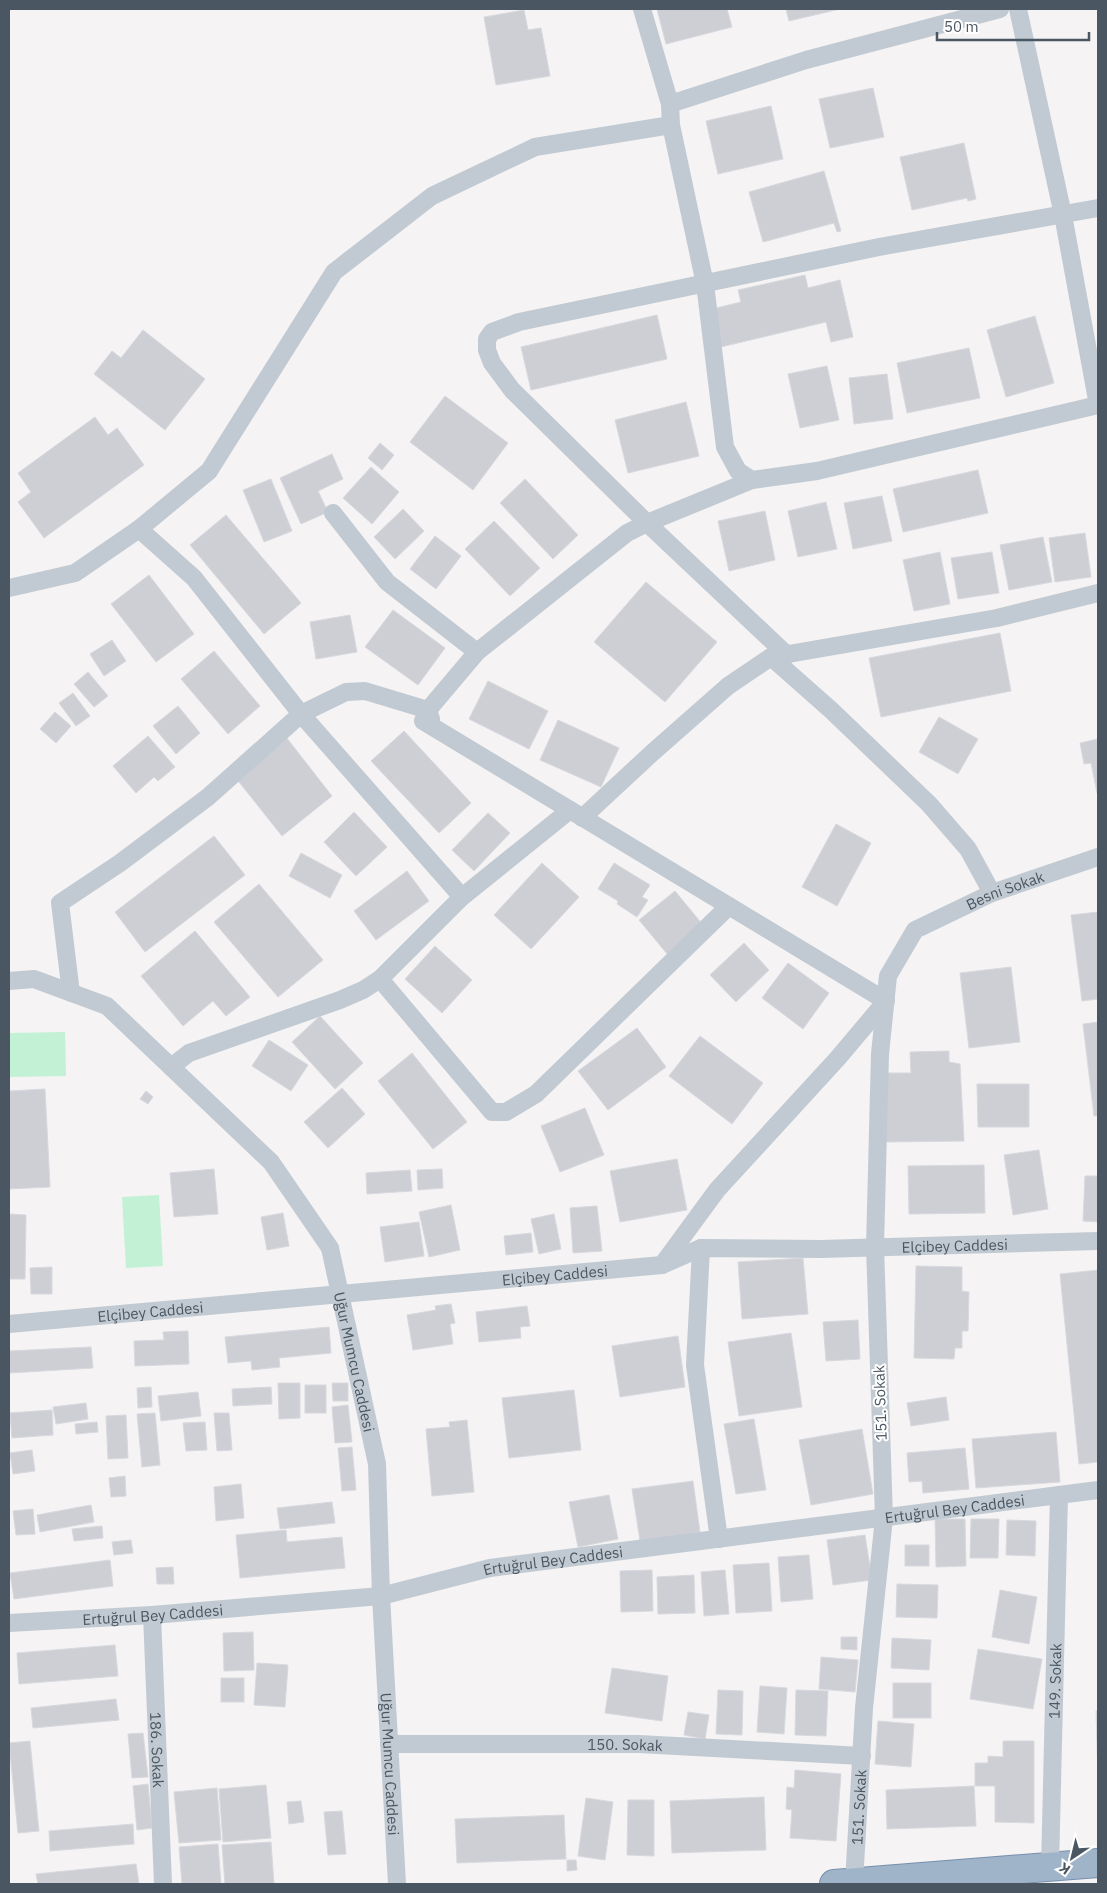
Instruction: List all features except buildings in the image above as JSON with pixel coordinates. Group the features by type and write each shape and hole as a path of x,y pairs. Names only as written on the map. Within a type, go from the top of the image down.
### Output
{"highway":[{"path":"844,1883 1098,1862"}],"street":[{"path":"642,9 670,104 670,125 705,284 725,447 738,471 752,480"},
{"path":"670,104 806,60 1000,9"},
{"path":"662,1265 717,1190 838,1058 886,1001 423,721 428,710 477,652 627,533 647,523 752,480 817,471 1098,405 1063,215 1018,9"},
{"path":"9,588 75,573 140,529 209,471 334,272 432,196 535,148 670,125"},
{"path":"992,892 968,849 929,804 831,710 647,523 512,390 492,363 487,350 487,339 492,332 519,322 879,247 1098,208"},
{"path":"333,514 387,582 477,652"},
{"path":"140,529 194,578 301,714 462,898"},
{"path":"171,1067 189,1053 340,1000 363,990 380,979 462,898 576,814 652,753 728,686 779,656 997,618 1098,593"},
{"path":"71,992 60,903 120,863 208,798 301,714 346,692 365,691 428,710"},
{"name":"Besni Sokak","path":"915,930 992,892 1098,857"},
{"path":"380,979 492,1112 506,1112 536,1094 729,906"},
{"name":"151. Sokak","path":"844,1883 862,1756 864,1708 884,1518 875,1246 880,1054 888,976 915,930"},
{"name":"Uğur Mumcu Caddesi","path":"9,981 34,979 107,1006 271,1162 330,1248 377,1464 381,1596 397,1884"},
{"name":"Elçibey Caddesi","path":"9,1324 662,1265 701,1248 822,1249 1098,1241"},
{"path":"701,1248 695,1365 719,1539"},
{"name":"Ertuğrul Bey Caddesi","path":"9,1623 152,1616 381,1596 490,1568 1098,1490"},
{"name":"149. Sokak","path":"1050,1867 1059,1495"},
{"name":"186. Sokak","path":"152,1616 163,1884"},
{"name":"150. Sokak","path":"389,1744 639,1744 862,1756"}],"green space":[{"path":"65,1032 66,1076 9,1077 9,1033"},
{"path":"159,1195 163,1266 126,1268 122,1197"}]}
